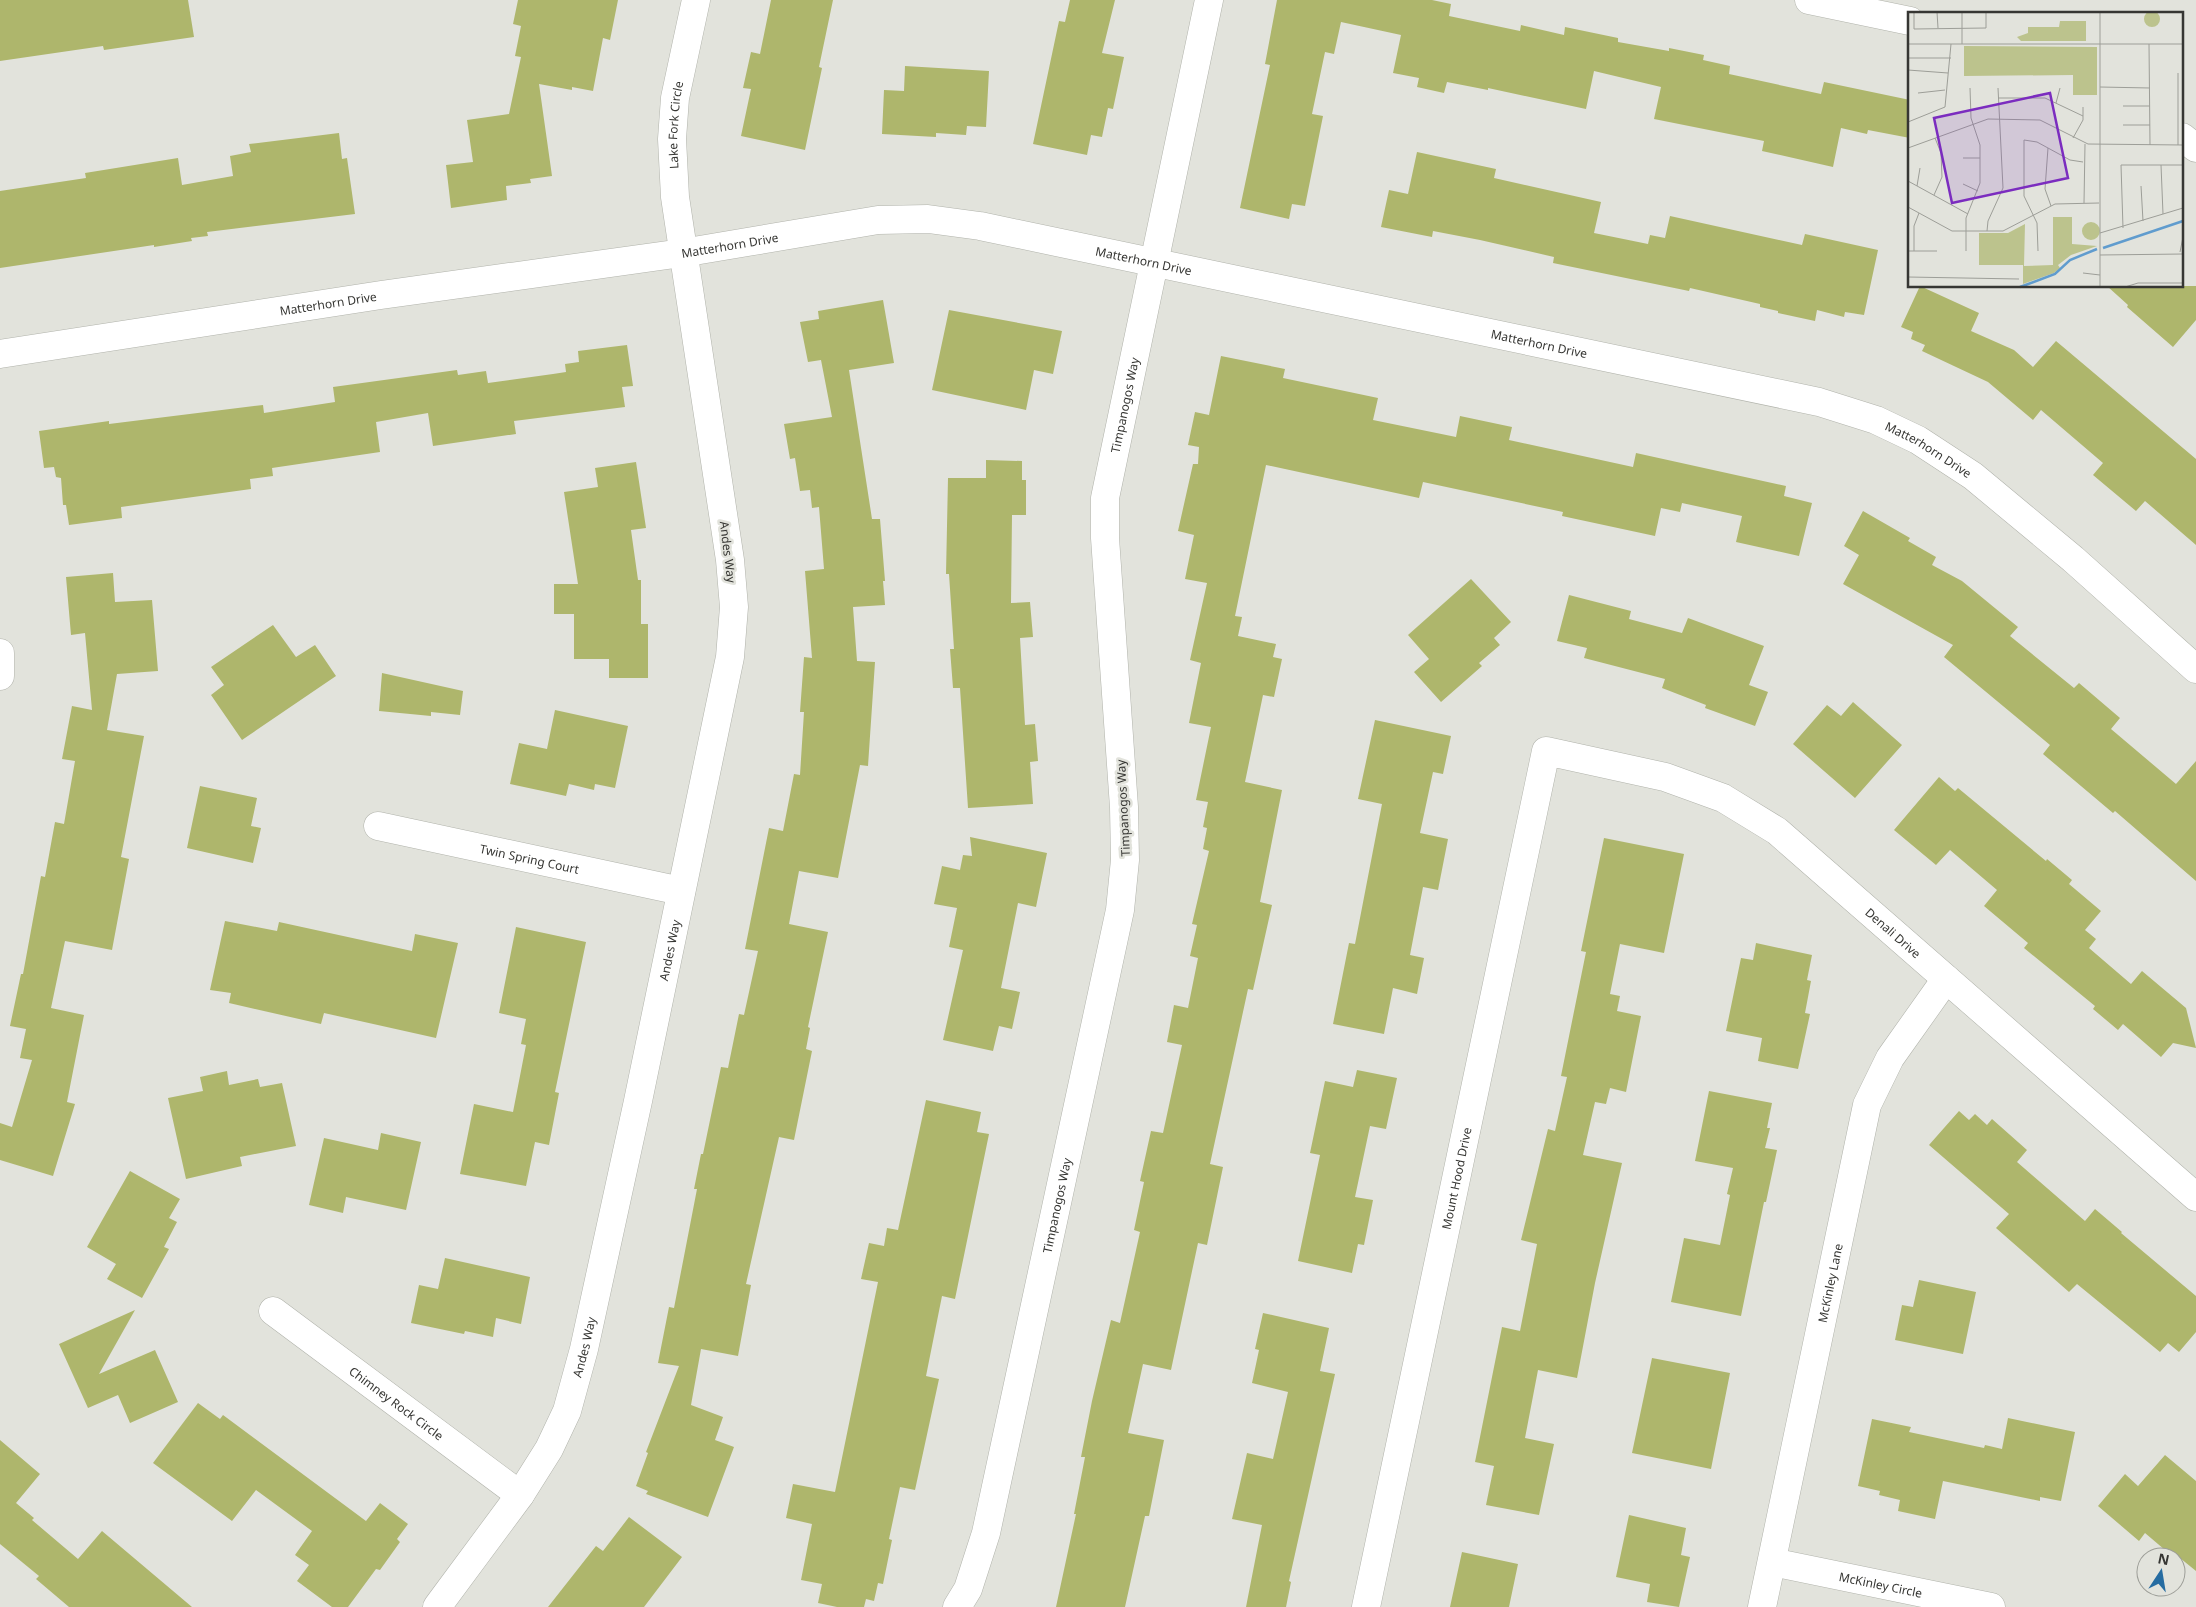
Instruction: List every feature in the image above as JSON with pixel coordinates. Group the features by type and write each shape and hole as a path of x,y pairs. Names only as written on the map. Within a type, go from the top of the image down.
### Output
{"street":[{"name":"Lake Fork Circle","path":"682,253 675,197 672,140 675,98 696,0"},
{"name":"Timpanogos Way","path":"957,1607 968,1589 986,1533 1120,910 1125,860 1124,807 1104,538 1106,498 1153,263 1209,0"},
{"path":"1809,0 1908,21"},
{"path":"2184,139 2196,148"},
{"name":"Matterhorn Drive","path":"0,354 381,295 682,253 878,220 928,219 980,226 1819,402 1876,420 1918,440 1973,476 2073,559 2196,669"},
{"name":"Andes Way","path":"437,1607 520,1495 549,1449 567,1411 584,1349 730,657 734,608 728,550 682,253"},
{"path":"0,652 0,676"},
{"name":"Denali Drive","path":"1546,751 1665,777 1724,798 1777,831 2196,1197"},
{"name":"Mount Hood Drive","path":"1366,1607 1546,751"},
{"name":"Twin Spring Court","path":"378,826 681,891"},
{"name":"McKinley Lane","path":"1762,1607 1867,1105 1890,1058 1946,979"},
{"name":"Chimney Rock Circle","path":"273,1311 520,1495"},
{"name":"McKinley Circle","path":"1772,1562 1991,1607"}],"building":[{"path":"0,0 188,0 194,37 104,50 103,46 0,61"},
{"path":"518,0 618,0 610,40 603,38 593,91 572,87 572,90 539,84 552,176 530,179 531,183 506,186 507,200 451,208 446,165 473,162 467,120 509,114 521,57 515,56 521,26 513,24"},
{"path":"771,0 833,0 819,67 822,68 805,150 741,136 751,89 743,88 751,52 760,54"},
{"path":"1070,0 1115,0 1102,53 1124,57 1113,109 1108,108 1102,137 1091,135 1087,155 1033,144 1059,21 1065,22"},
{"path":"1277,0 1432,0 1451,4 1449,16 1520,31 1521,25 1564,35 1565,27 1618,38 1618,42 1669,51 1669,48 1704,55 1703,60 1730,66 1729,74 1821,94 1824,82 1908,100 1908,138 1868,130 1867,134 1841,128 1833,167 1762,151 1764,141 1654,119 1661,87 1594,71 1586,109 1488,88 1488,90 1447,82 1444,93 1417,87 1419,78 1393,73 1401,35 1341,22 1334,54 1325,52 1312,114 1323,116 1305,206 1292,204 1289,219 1240,208 1270,65 1265,64"},
{"path":"905,66 989,71 986,127 967,126 966,135 936,133 936,137 882,134 884,90 904,91"},
{"path":"339,133 342,159 347,158 355,214 207,232 208,236 191,238 192,241 0,268 0,191 86,178 85,173 178,158 182,185 233,176 230,156 251,152 249,144"},
{"path":"1417,152 1496,169 1494,178 1601,202 1594,233 1648,244 1650,235 1665,238 1670,216 1802,245 1805,234 1878,250 1864,315 1845,312 1844,317 1817,310 1815,321 1778,313 1778,311 1760,307 1760,304 1690,288 1689,291 1553,263 1554,257 1480,240 1433,231 1432,237 1381,227 1389,190 1408,194"},
{"path":"2184,286 2196,286 2196,320 2173,347 2127,307 2128,305 2109,288 2184,288"},
{"path":"1919,288 1924,288 1979,313 1971,331 2014,350 2033,367 2056,341 2196,459 2196,545 2145,501 2136,511 2093,475 2103,463 2041,410 2033,420 1988,382 1922,351 1925,345 1911,339 1913,332 1901,327"},
{"path":"883,300 894,363 849,370 872,519 880,519 885,581 883,581 885,605 853,607 857,661 875,662 868,766 860,765 838,878 799,871 789,924 828,932 808,1027 810,1028 806,1049 812,1051 794,1140 779,1137 746,1284 751,1285 738,1356 701,1349 691,1405 723,1417 715,1440 734,1447 708,1517 646,1494 648,1491 636,1486 648,1453 646,1452 679,1366 658,1363 669,1307 674,1308 697,1189 694,1189 721,1067 728,1068 739,1014 744,1015 758,951 745,949 769,828 783,831 794,774 800,775 804,712 800,712 804,657 812,658 805,571 824,569 819,507 812,508 810,490 800,491 795,458 790,459 784,424 832,417 821,360 808,362 800,322 819,319 818,311"},
{"path":"949,310 1062,331 1053,374 1034,370 1026,410 932,390"},
{"path":"627,345 633,386 622,387 625,407 514,421 516,434 433,446 428,413 376,422 380,452 272,468 273,476 250,479 251,489 121,507 122,518 69,525 66,505 63,505 61,478 56,477 54,467 44,468 39,431 109,421 109,424 263,405 264,413 335,402 333,387 457,370 458,375 486,371 488,383 553,374 566,372 565,364 579,362 578,351"},
{"path":"1221,356 1285,369 1283,378 1378,398 1373,420 1456,437 1460,416 1512,427 1509,440 1633,467 1636,453 1786,486 1784,496 1812,503 1799,556 1736,542 1742,516 1682,503 1680,512 1661,508 1655,536 1562,516 1563,512 1423,482 1419,498 1266,465 1235,616 1242,617 1238,636 1276,644 1273,657 1282,659 1274,697 1263,695 1245,782 1282,790 1260,902 1272,905 1253,990 1248,989 1210,1164 1223,1167 1207,1245 1198,1243 1171,1370 1143,1364 1128,1433 1164,1440 1149,1516 1145,1516 1125,1607 1056,1607 1076,1514 1074,1514 1085,1457 1081,1457 1092,1401 1111,1320 1120,1323 1140,1232 1134,1230 1144,1182 1140,1181 1151,1131 1163,1133 1182,1045 1167,1042 1174,1005 1188,1008 1198,958 1190,956 1197,925 1192,924 1209,851 1203,849 1207,828 1203,827 1208,802 1196,800 1211,727 1189,723 1201,663 1190,660 1207,583 1185,579 1194,535 1178,531 1193,464 1198,464 1199,447 1188,445 1195,412 1209,415"},
{"path":"986,460 1022,461 1022,480 1026,480 1026,515 1012,515 1011,603 1030,602 1033,637 1020,638 1025,725 1035,724 1038,761 1030,762 1033,804 968,808 960,688 953,688 950,649 954,649 949,574 946,574 948,478 986,478"},
{"path":"636,462 646,528 631,530 638,580 641,580 641,624 648,624 648,678 609,678 609,659 574,659 574,614 554,614 554,584 578,584 564,492 598,487 595,468"},
{"path":"1863,511 1910,538 1908,541 1936,557 1932,565 1962,581 2018,627 2010,636 2074,688 2079,683 2120,718 2111,729 2176,784 2196,761 2196,881 2115,811 2113,813 2043,754 2050,745 1944,657 1953,645 1843,584 1859,555 1844,546"},
{"path":"113,573 115,602 152,600 158,671 117,674 107,730 144,736 121,857 129,859 112,950 65,941 51,1008 84,1015 67,1102 75,1104 53,1176 0,1160 0,1123 12,1127 32,1060 20,1058 26,1029 10,1026 21,974 23,974 41,876 45,877 55,822 64,824 75,761 62,759 72,706 92,710 85,633 71,635 66,577"},
{"path":"1471,579 1511,622 1494,638 1500,645 1479,663 1482,666 1441,702 1414,672 1429,659 1408,635"},
{"path":"1569,595 1631,611 1629,619 1682,633 1688,618 1764,646 1749,685 1768,692 1755,726 1705,708 1706,705 1662,688 1665,679 1584,658 1587,648 1557,641"},
{"path":"273,625 296,657 315,645 336,676 242,740 211,695 224,685 211,667"},
{"path":"382,673 463,691 460,715 431,712 431,716 379,711"},
{"path":"1853,702 1902,745 1855,798 1793,744 1827,705 1841,716"},
{"path":"555,710 628,726 615,788 595,784 594,790 569,784 566,796 510,784 519,743 547,749"},
{"path":"1375,720 1451,736 1443,774 1433,772 1420,833 1448,839 1438,890 1423,887 1410,955 1424,958 1417,994 1393,988 1384,1034 1333,1024 1349,943 1355,944 1382,804 1358,799"},
{"path":"1939,777 1955,791 1958,788 2046,861 2047,859 2072,880 2069,884 2101,911 2085,930 2096,939 2089,948 2131,984 2142,971 2186,1008 2196,1048 2173,1043 2161,1057 2123,1024 2118,1030 2093,1009 2095,1006 2024,948 2028,943 1984,906 1997,890 1950,850 1936,865 1894,830"},
{"path":"200,786 257,798 251,826 261,828 253,863 187,848"},
{"path":"970,837 1047,853 1036,907 1018,903 1001,988 1020,992 1012,1029 999,1026 993,1051 943,1040 963,950 949,947 957,908 934,904 942,866 960,870 963,855 972,856"},
{"path":"1604,838 1684,854 1664,953 1620,944 1610,994 1620,996 1617,1011 1641,1016 1626,1092 1610,1088 1606,1104 1595,1102 1583,1155 1622,1163 1595,1283 1577,1378 1538,1370 1525,1438 1554,1444 1539,1515 1486,1505 1494,1466 1475,1462 1502,1327 1520,1331 1537,1244 1521,1240 1548,1129 1555,1131 1567,1077 1561,1076 1586,952 1581,951"},
{"path":"225,921 277,931 279,922 412,951 415,934 458,943 436,1038 324,1013 321,1024 229,1003 231,993 210,990"},
{"path":"516,927 586,942 555,1092 559,1093 549,1145 535,1142 526,1186 460,1174 474,1104 513,1112 526,1045 521,1044 526,1019 499,1013"},
{"path":"1756,943 1812,955 1807,980 1811,981 1805,1013 1810,1014 1798,1069 1758,1061 1762,1038 1726,1031 1741,958 1753,960"},
{"path":"1357,1070 1397,1078 1386,1129 1370,1126 1355,1197 1373,1200 1364,1245 1358,1244 1352,1273 1298,1261 1320,1155 1310,1153 1325,1081 1353,1087"},
{"path":"227,1071 229,1085 258,1079 260,1087 282,1083 296,1146 240,1157 242,1166 186,1179 168,1098 203,1091 200,1077"},
{"path":"1709,1091 1772,1103 1767,1128 1770,1128 1765,1148 1777,1150 1766,1202 1764,1202 1741,1316 1671,1302 1684,1238 1720,1245 1730,1195 1727,1194 1733,1168 1695,1161"},
{"path":"926,1100 981,1112 977,1132 989,1134 955,1299 942,1296 926,1376 939,1379 915,1490 900,1487 889,1539 892,1540 883,1584 878,1583 874,1601 866,1599 864,1607 837,1607 818,1603 822,1584 801,1580 812,1524 786,1518 793,1484 835,1492 878,1282 861,1279 869,1243 884,1246 887,1228 898,1230"},
{"path":"1959,1111 1969,1120 1975,1114 1987,1125 1992,1119 2027,1150 2017,1162 2085,1221 2095,1209 2196,1296 2196,1332 2179,1352 2168,1343 2160,1352 2077,1284 2069,1292 1996,1228 2009,1214 1929,1145"},
{"path":"381,1133 421,1142 406,1210 346,1197 343,1213 309,1205 324,1138 378,1150"},
{"path":"130,1171 180,1199 169,1218 177,1222 164,1247 169,1249 142,1298 107,1279 116,1264 87,1247"},
{"path":"445,1258 530,1277 521,1324 496,1318 493,1337 465,1331 464,1334 411,1323 419,1285 438,1289"},
{"path":"1919,1280 1976,1292 1963,1354 1895,1340 1902,1305 1913,1307"},
{"path":"135,1310 99,1374 155,1350 178,1402 130,1423 118,1395 88,1408 59,1344"},
{"path":"1263,1313 1329,1328 1320,1371 1335,1374 1289,1581 1291,1582 1286,1607 1246,1607 1262,1525 1232,1519 1247,1453 1273,1459 1288,1392 1252,1383 1259,1350 1255,1349"},
{"path":"1652,1358 1730,1373 1711,1469 1632,1453"},
{"path":"198,1403 220,1419 223,1415 366,1521 380,1503 408,1524 397,1539 400,1542 380,1570 376,1569 348,1607 332,1607 297,1581 309,1565 295,1555 312,1531 256,1490 232,1521 153,1463"},
{"path":"2008,1418 2075,1432 2061,1501 2040,1497 2040,1501 1943,1481 1935,1519 1898,1511 1900,1500 1879,1495 1880,1491 1858,1486 1872,1419 1911,1427 1909,1432 1984,1448 1985,1445 2002,1449"},
{"path":"0,1440 40,1474 16,1503 34,1518 32,1520 78,1559 102,1531 192,1607 69,1607 36,1579 39,1576 0,1544"},
{"path":"2165,1455 2196,1481 2196,1571 2186,1563 2186,1547 2162,1547 2145,1533 2139,1541 2098,1506 2125,1474 2138,1486"},
{"path":"1629,1515 1686,1528 1681,1555 1690,1557 1679,1607 1647,1602 1650,1584 1616,1577"},
{"path":"629,1517 682,1557 644,1607 548,1607 596,1546 603,1551"},
{"path":"1462,1552 1518,1564 1509,1607 1450,1607"}]}
